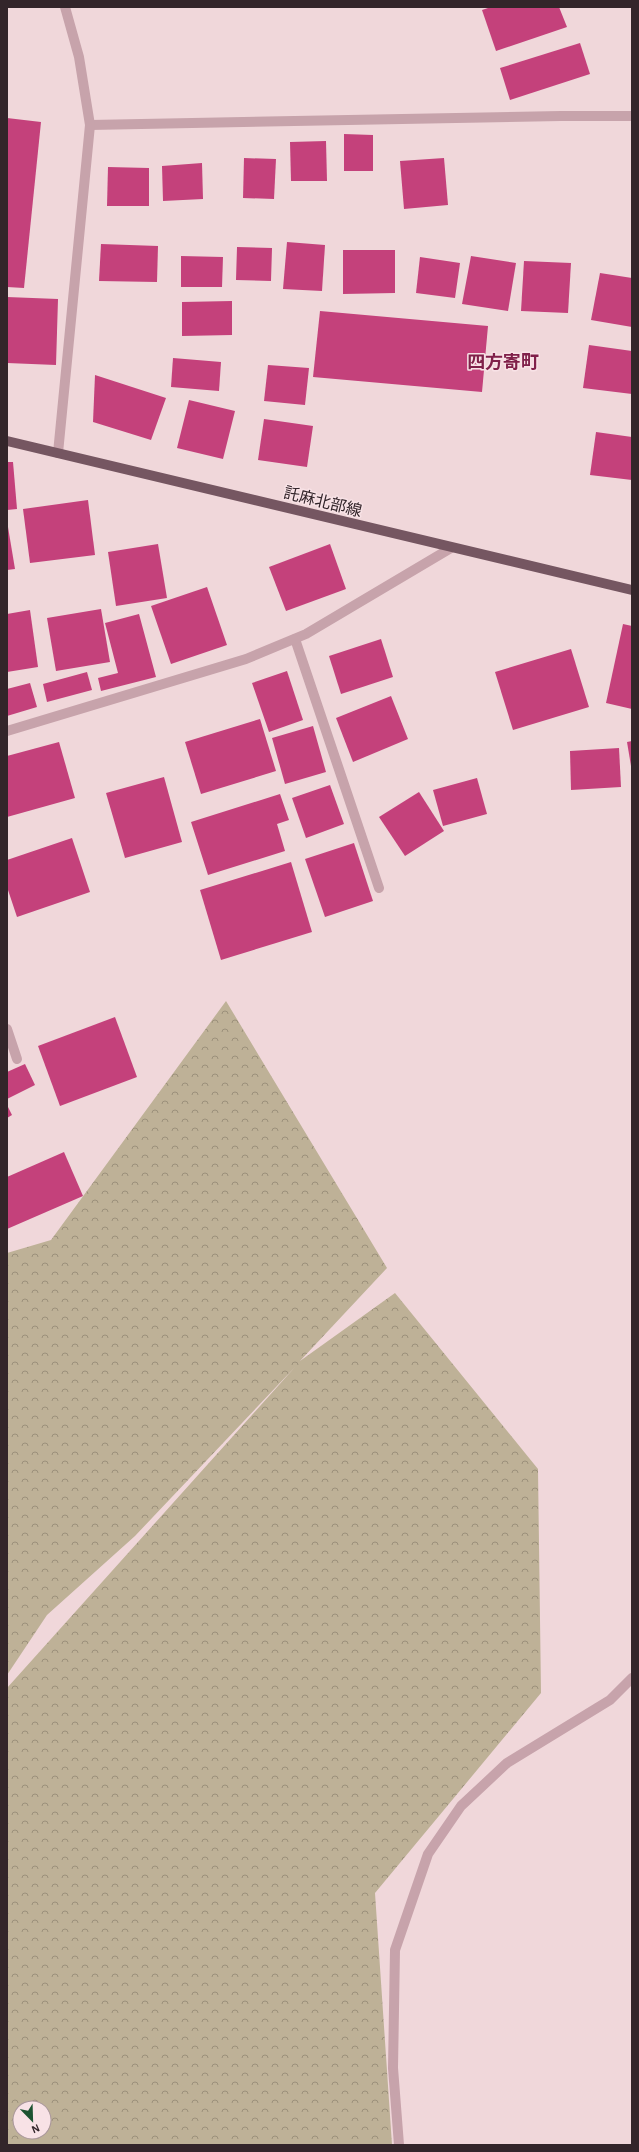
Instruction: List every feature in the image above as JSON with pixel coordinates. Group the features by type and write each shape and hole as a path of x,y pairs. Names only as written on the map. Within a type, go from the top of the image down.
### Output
{"main road":[{"name":"託麻北部線","path":"7,441 632,590"}],"street":[{"path":"58,453 90,125 79,57 65,7"},
{"path":"90,125 632,116"},
{"path":"7,731 246,659 295,639 451,548"},
{"path":"295,639 379,888"},
{"path":"7,1028 17,1059"},
{"path":"399,2145 393,2068 395,1950 428,1854 461,1806 507,1763 610,1700 632,1678"}],"green space":[{"path":"226,1001 387,1268 300,1361 395,1293 538,1469 541,1693 375,1893 392,2145 7,2145 7,1688 295,1367 135,1536 47,1615 7,1675 7,1253 51,1240"}],"building":[{"path":"491,7 559,7 567,27 496,51 482,10"},
{"path":"580,43 590,74 510,100 500,68"},
{"path":"7,118 41,122 24,288 7,287"},
{"path":"344,134 373,135 373,171 344,171"},
{"path":"326,141 327,181 291,181 290,142"},
{"path":"244,158 276,159 274,199 243,198"},
{"path":"444,158 448,205 404,209 400,161"},
{"path":"202,163 203,199 163,201 162,166"},
{"path":"108,167 149,168 149,206 107,206"},
{"path":"287,242 325,245 322,291 283,289"},
{"path":"101,244 158,246 157,282 99,281"},
{"path":"237,247 272,248 271,281 236,280"},
{"path":"343,250 395,250 395,293 343,294"},
{"path":"181,256 223,257 222,287 181,287"},
{"path":"471,256 516,263 508,311 462,304"},
{"path":"420,257 460,263 455,298 416,293"},
{"path":"524,261 571,263 568,313 521,311"},
{"path":"600,273 632,278 632,327 591,320"},
{"path":"7,297 58,299 56,365 7,363"},
{"path":"232,301 232,335 182,336 182,302"},
{"path":"320,311 488,326 482,392 313,377"},
{"path":"589,345 632,351 632,394 583,388"},
{"path":"173,358 221,362 219,391 171,387"},
{"path":"268,365 309,368 305,405 264,401"},
{"path":"95,375 166,398 151,440 93,422"},
{"path":"189,400 235,411 223,459 177,448"},
{"path":"264,419 313,426 307,467 258,460"},
{"path":"596,432 632,437 632,480 590,475"},
{"path":"7,462 13,462 17,509 7,510"},
{"path":"88,500 95,555 30,563 23,509"},
{"path":"7,521 15,569 7,570"},
{"path":"158,544 167,598 116,606 108,552"},
{"path":"330,544 346,589 286,611 269,567"},
{"path":"207,587 227,645 171,664 151,606"},
{"path":"101,609 110,662 56,671 47,618"},
{"path":"30,610 38,667 7,672 7,614"},
{"path":"139,614 156,677 101,691 98,678 118,673 105,623"},
{"path":"623,624 632,626 632,709 606,703"},
{"path":"381,639 393,677 341,694 329,656"},
{"path":"571,649 589,707 513,730 495,672"},
{"path":"287,671 303,720 269,732 252,683"},
{"path":"87,672 92,690 47,702 43,684"},
{"path":"30,683 37,707 7,716 7,689"},
{"path":"391,696 408,739 353,762 336,718"},
{"path":"260,719 276,771 201,794 185,742"},
{"path":"313,726 326,772 285,784 272,738"},
{"path":"632,741 632,766 631,766 627,742"},
{"path":"59,742 75,798 7,817 7,756"},
{"path":"619,748 621,787 571,790 570,751"},
{"path":"164,777 182,842 125,858 106,793"},
{"path":"477,778 487,814 443,826 433,790"},
{"path":"330,785 344,824 306,838 292,798"},
{"path":"419,792 444,831 405,856 379,817"},
{"path":"280,794 289,820 277,824 285,851 208,875 191,822"},
{"path":"72,838 90,892 17,917 7,887 7,860"},
{"path":"354,843 373,901 325,917 305,859"},
{"path":"291,862 312,932 221,960 200,890"},
{"path":"115,1017 137,1077 60,1106 38,1046"},
{"path":"25,1064 35,1085 7,1099 7,1072"},
{"path":"7,1105 12,1115 7,1118"},
{"path":"64,1152 83,1196 7,1229 7,1177"}],"district":[{"name":"四方寄町","path":"503,362"}]}
